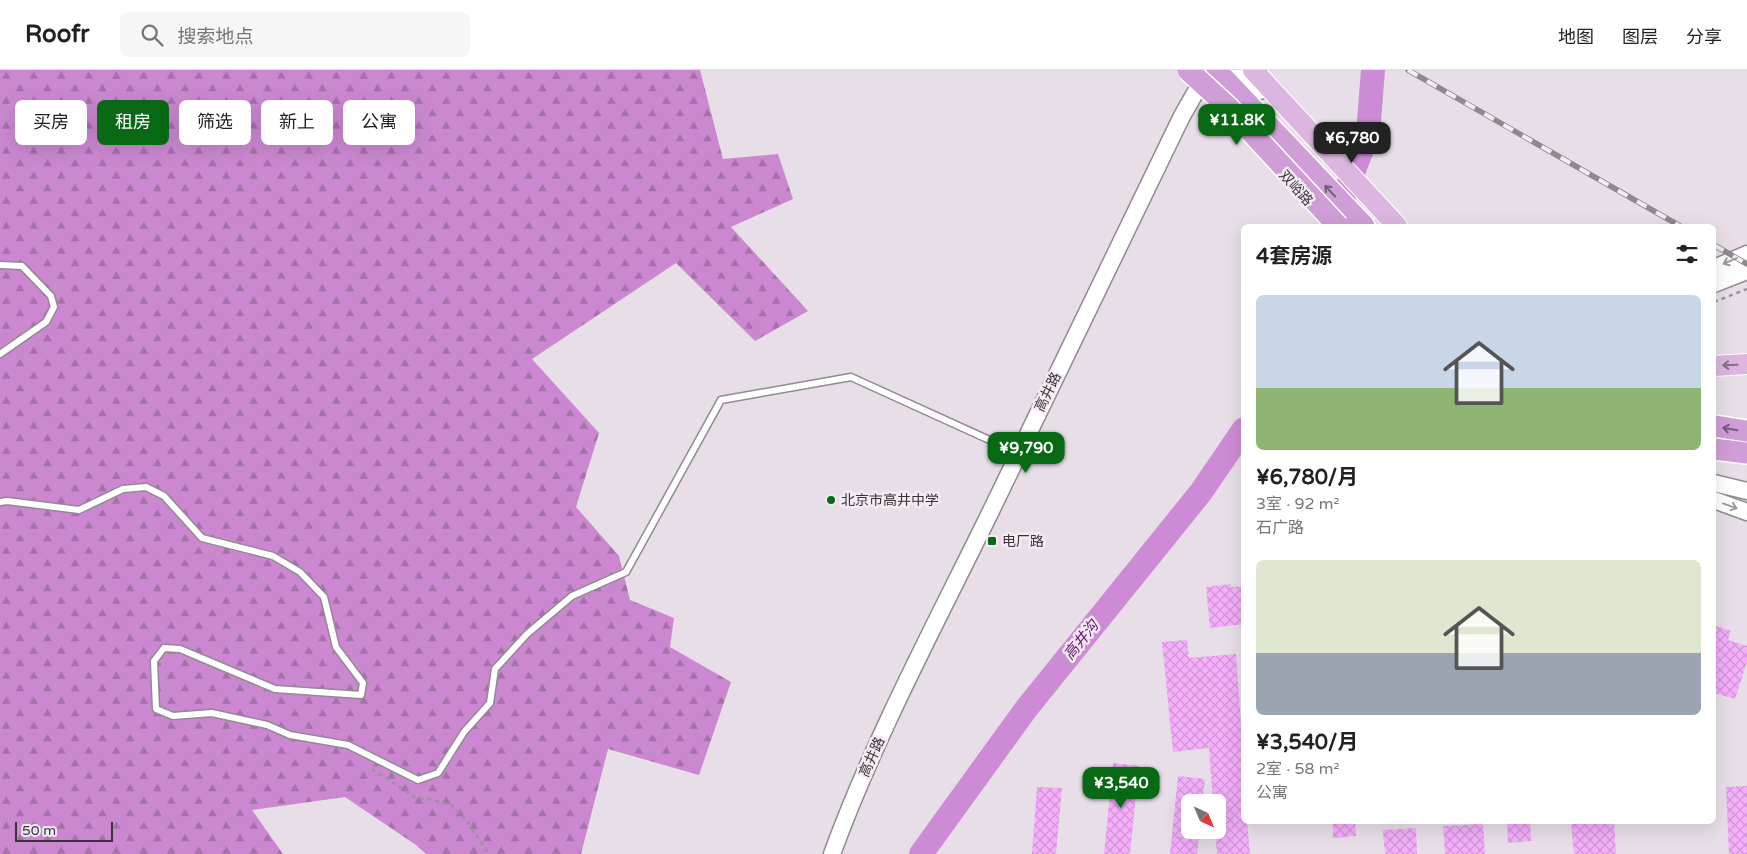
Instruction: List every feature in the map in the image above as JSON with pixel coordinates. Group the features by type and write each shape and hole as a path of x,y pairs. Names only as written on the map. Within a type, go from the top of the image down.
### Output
{"highway":[{"path":"1216,70 1362,224"},
{"path":"1191,75 1228,107 1336,224"},
{"path":"1716,426 1747,431"},
{"path":"1716,449 1747,453"}],"main road":[{"path":"1253,70 1395,224"},
{"path":"1716,366 1747,364"},
{"path":"1716,456 1747,464"}],"street":[{"name":"高井路","path":"832,854 864,773 894,706 1019,454 1191,75 1208,70"},
{"path":"1240,70 1388,224"},
{"name":"双峪路","path":"1191,75 1241,126 1330,224"},
{"path":"1716,267 1747,254"},
{"path":"1716,283 1747,270"},
{"path":"1716,483 1747,491"},
{"path":"1716,501 1747,512"}],"lane":[{"path":"0,265 22,266 50,296 54,307 46,322 0,354"},
{"path":"0,502 7,501 79,510 123,489 146,487 164,496 202,538 274,556 300,572 324,597 336,647 363,683 361,695 275,689 180,649 164,648 154,660 156,709 173,716 212,713 267,726 290,735 348,746 418,780 438,773 464,732 490,703 495,669 528,634 572,596 626,572 721,400 851,377 1019,454"}],"path":[{"path":"1716,301 1747,289"},
{"path":"369,767 416,798 428,799 451,806 467,820 489,854"}],"green space":[{"path":"0,70 700,70 723,159 778,154 793,199 731,227 808,311 755,341 676,263 532,359 599,433 576,507 619,556 630,600 674,618 670,647 731,682 699,775 608,749 581,854 426,854 416,845 345,797 252,810 283,854 0,854"}],"building":[{"path":"1231,584 1231,587 1241,586 1241,624 1210,628 1206,587"},
{"path":"1716,626 1731,631 1728,640 1747,646 1747,662 1735,699 1716,694"},
{"path":"1187,640 1189,658 1236,654 1241,725 1241,824 1247,824 1250,854 1217,854 1216,839 1226,839 1226,794 1212,794 1209,748 1173,752 1162,642"},
{"path":"1113,763 1139,766 1130,854 1104,854"},
{"path":"1178,776 1205,779 1203,794 1181,794 1181,839 1199,839 1197,854 1170,854"},
{"path":"1747,786 1747,854 1729,854 1726,787"},
{"path":"1037,787 1062,788 1056,854 1032,854"},
{"path":"1333,824 1355,824 1356,836 1333,838"},
{"path":"1483,824 1485,854 1445,854 1443,826"},
{"path":"1507,824 1530,824 1531,841 1508,843"},
{"path":"1571,824 1614,824 1616,854 1574,854"},
{"path":"1416,828 1417,854 1385,854 1383,830"}],"waterway":[{"name":"高井沟","path":"1334,222 1368,134 1373,70"},
{"name":"高井沟","path":"921,854 1026,709 1201,492 1241,433"}],"railway":[{"path":"1408,70 1677,224"},
{"path":"1716,246 1747,264"}],"place":[{"name":"北京市高井中学","path":"831,500"},
{"name":"电厂路","path":"992,541"}]}
